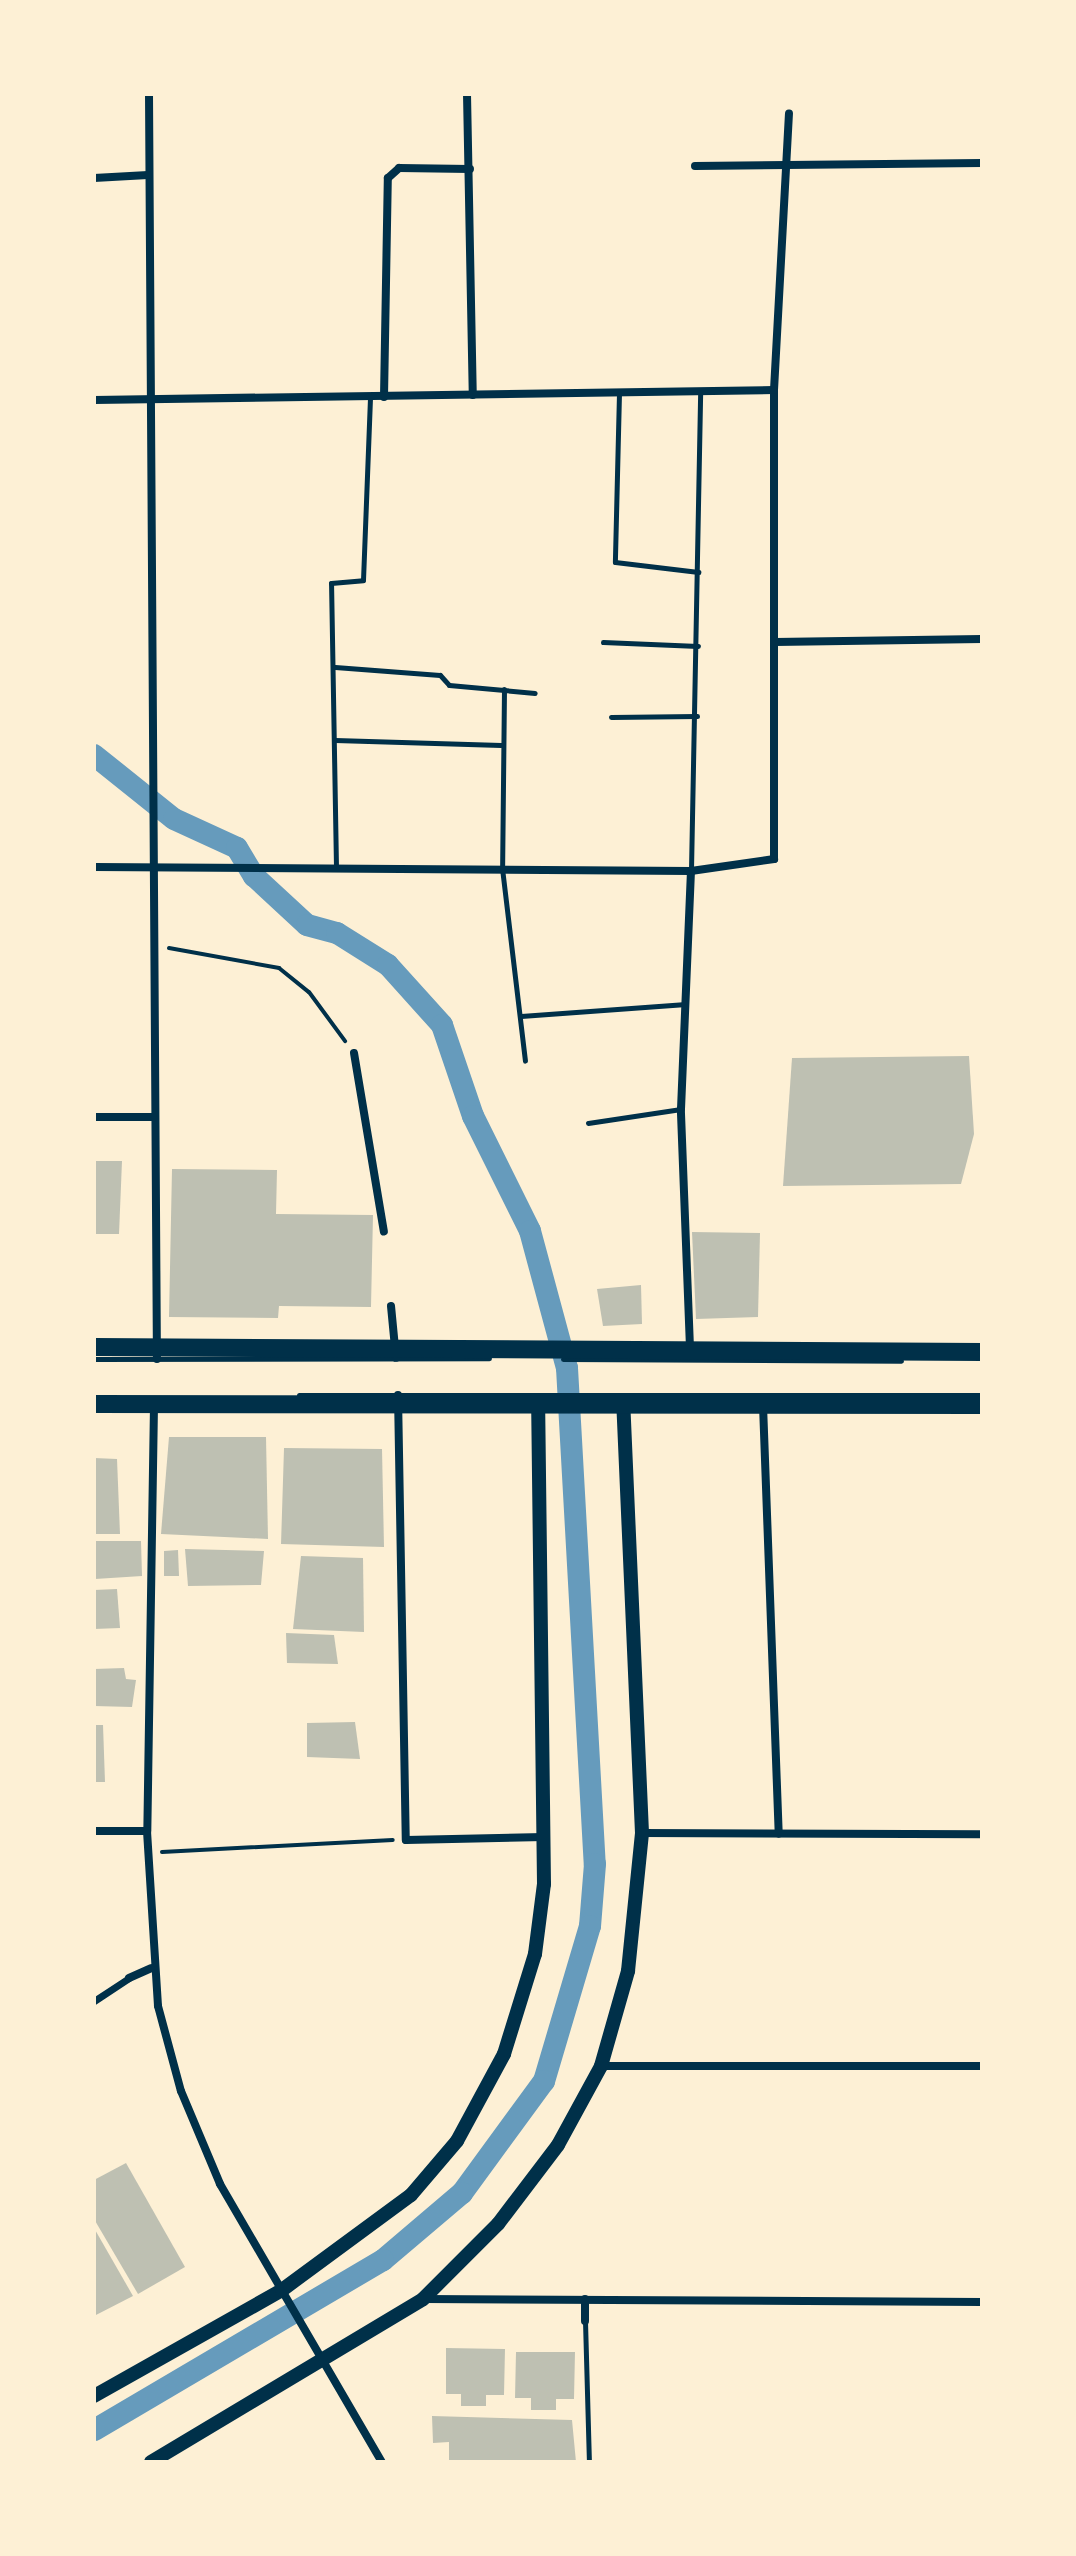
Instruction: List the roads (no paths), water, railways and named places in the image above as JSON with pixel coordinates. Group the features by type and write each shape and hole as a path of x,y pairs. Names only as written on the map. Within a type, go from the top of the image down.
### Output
{"main road":[{"path":"94,1347 157,1352 623,1354 690,1348 982,1352"},
{"path":"94,1404 154,1400 399,1399 982,1405"}],"street":[{"path":"149,94 146,400 157,1352"},
{"path":"467,94 473,395"},
{"path":"94,867 691,871 774,859 774,390 789,113"},
{"path":"695,166 982,163"},
{"path":"384,397 388,178 399,168 470,169"},
{"path":"94,178 148,175"},
{"path":"94,400 774,390"},
{"path":"775,642 982,639"},
{"path":"690,1348 681,1109 683,1004 691,871"},
{"path":"354,1053 384,1232"},
{"path":"94,1117 153,1117"},
{"path":"391,1306 395,1353"},
{"path":"399,1399 406,1840 545,1837"},
{"path":"154,1400 147,1831 151,1968 181,2091 220,2184 318,2357 382,2462"},
{"path":"94,2396 284,2295 411,2195 457,2141 504,2054 535,1954 545,1837 541,1401"},
{"path":"151,2462 318,2357 423,2299 498,2224 558,2145 601,2066 628,1971 642,1833 619,1401"},
{"path":"763,1404 779,1834"},
{"path":"94,1831 147,1831"},
{"path":"642,1833 982,1834"},
{"path":"94,2001 151,1968"},
{"path":"601,2066 982,2066"},
{"path":"423,2299 982,2302"},
{"path":"585,2299 585,2321"}],"lane":[{"path":"691,871 697,716 700,391"},
{"path":"619,393 615,562 698,572"},
{"path":"336,867 335,667 331,583 363,580 370,397"},
{"path":"603,642 698,646"},
{"path":"335,667 440,675 449,685 535,693"},
{"path":"504,689 502,868 525,1061"},
{"path":"611,717 697,716"},
{"path":"335,740 501,745"},
{"path":"521,1016 683,1004"},
{"path":"588,1123 681,1109"},
{"path":"94,1359 157,1352"},
{"path":"623,1354 982,1361"},
{"path":"619,1401 982,1395"},
{"path":"94,1396 154,1400"},
{"path":"585,2321 589,2462"}],"waterway":[{"path":"94,755 174,819 237,848 254,876 307,925 337,933 388,965 442,1025 473,1116 530,1231 567,1368 595,1864 590,1926 544,2081 462,2193 383,2260 94,2430"}]}
